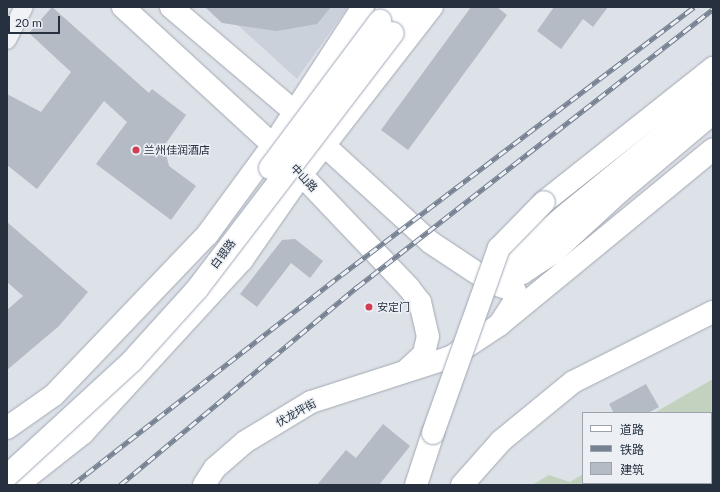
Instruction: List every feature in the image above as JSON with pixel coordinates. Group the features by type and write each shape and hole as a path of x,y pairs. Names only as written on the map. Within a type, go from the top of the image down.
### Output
{"main road":[{"name":"中山路","path":"123,7 273,145 420,302 428,336 424,354 406,371"},
{"path":"171,7 295,112 325,146 430,242 492,283 515,291 516,299 499,325"},
{"path":"7,428 54,395 207,235 273,145 363,7"},
{"name":"白银路","path":"7,459 122,352 187,280 390,7"},
{"name":"白银路","path":"7,476 132,361 197,289 411,7"},
{"path":"16,485 83,433 242,260 301,175 432,7"},
{"path":"416,485 499,248 544,202 713,68"},
{"path":"492,283 508,262 713,94"},
{"path":"492,283 522,273 553,253 619,192 713,114"},
{"name":"伏龙坪街","path":"204,485 215,468 245,442 311,402 451,357 499,325 713,149"},
{"path":"462,485 501,441 573,382 713,312"}],"street":[{"path":"7,40 24,7"}],"shaded area":[{"path":"218,7 348,7 297,79"}],"green space":[{"path":"713,379 713,485 532,485 549,475 570,482 582,475 582,484 712,484 712,412 656,412"}],"building":[{"path":"52,7 149,93 152,89 186,115 164,146 169,166 196,186 171,220 96,164 127,122 104,101 37,189 7,165 7,94 41,112 71,72 29,33"},
{"path":"205,7 331,7 317,24 277,31 222,23"},
{"path":"471,7 497,7 507,15 408,150 381,130"},
{"path":"554,7 608,7 593,27 583,19 561,49 537,31"},
{"path":"7,222 88,292 59,326 7,370 7,310 23,296 7,282"},
{"path":"295,239 323,261 310,278 291,263 257,307 240,294 282,240"},
{"path":"646,384 659,407 650,412 613,412 609,404"},
{"path":"383,424 410,446 379,485 317,485 346,450 356,458"}],"railway":[{"path":"72,485 341,275 694,7"},
{"path":"120,485 357,287 713,9"}],"place":[{"name":"兰州佳润酒店","path":"136,150"},
{"name":"安定门","path":"369,307"}]}
